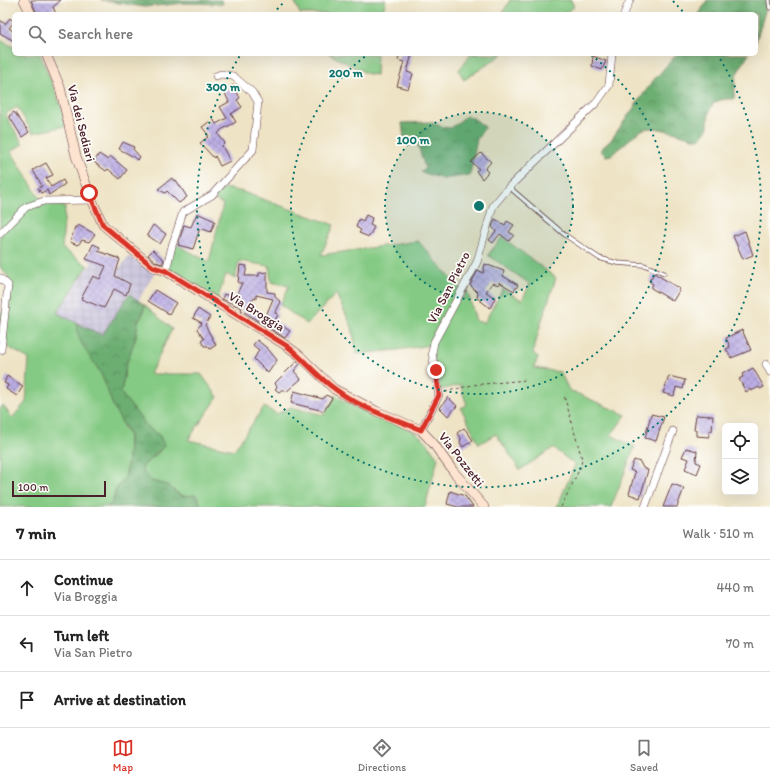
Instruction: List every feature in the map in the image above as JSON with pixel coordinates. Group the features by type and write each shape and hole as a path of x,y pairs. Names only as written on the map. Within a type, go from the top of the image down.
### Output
{"street":[{"path":"24,0 29,12"},
{"path":"625,12 630,0"},
{"name":"Via dei Sediari","path":"47,56 60,87 76,156 92,200"},
{"name":"Via San Pietro","path":"439,395 432,353 434,342 477,262 493,206 509,187 597,102 609,85 612,56"},
{"path":"166,271 183,212 212,195 253,150 258,102 252,92 233,76 221,74 216,76"},
{"path":"0,234 26,208 38,203 44,201 92,200"},
{"name":"Via Broggia","path":"92,200 103,225 153,267 166,271 287,346 299,355 334,389 376,411 421,430"},
{"path":"0,278 8,285 1,350"},
{"path":"766,364 770,372"},
{"path":"421,430 439,395"},
{"name":"Via Pozzetti","path":"421,430 433,443 482,506"},
{"path":"644,507 673,431"}],"lane":[{"path":"770,0 770,8"},
{"path":"509,187 565,235 599,258 617,263 644,265 664,273"}],"path":[{"path":"439,395 452,389 472,385 527,380"},
{"path":"562,507 581,466 582,459 564,395"}],"shaded area":[{"path":"97,255 118,270 129,256 155,272 138,301 128,295 102,336 57,313"}],"green space":[{"path":"101,0 222,0 223,4 186,3 144,7"},
{"path":"294,0 386,0 383,12 299,12"},
{"path":"510,0 571,0 574,7 567,12 503,12"},
{"path":"707,0 770,0 770,5 766,8 758,35 758,12 700,12"},
{"path":"0,40 12,46 12,56 41,56 60,103 66,126 33,133 17,107 5,114 23,144 11,151 40,199 65,207 62,248 88,266 57,313 77,323 79,337 85,349 97,366 115,405 123,427 128,434 129,442 125,478 117,488 108,507 0,507 0,409 3,405 12,418 26,402 29,359 1,343 0,313 10,312 8,276 0,267"},
{"path":"333,56 377,56 376,75 368,74"},
{"path":"470,56 500,56 464,80 459,70"},
{"path":"675,56 748,56 736,75 734,99 720,100 712,106 709,115 708,129 700,139 660,129 646,129 640,131 611,155 606,156 600,150 611,140 652,82"},
{"path":"466,116 473,118 485,127 477,139 470,175 443,179 421,172 425,168 418,145 410,135 404,139 402,123 430,122 443,127 451,128"},
{"path":"225,188 243,192 334,225 321,255 418,241 463,292 460,298 462,300 467,290 476,321 484,323 503,289 522,300 530,284 488,255 502,237 556,278 533,353 538,357 534,368 560,372 569,390 626,415 611,435 635,447 611,507 557,507 575,465 553,448 520,470 496,434 479,444 461,408 467,405 460,385 440,390 431,345 357,354 352,327 336,294 307,324 280,305 289,286 271,282 269,266 239,261 235,279 226,274 217,301 165,270 172,242 209,262 223,204 211,198"},
{"path":"129,294 145,305 142,316 138,321 136,336 126,365 121,393 148,428 160,436 164,446 143,466 142,471 152,481 167,485 181,496 196,495 201,507 108,507 114,498 117,488 125,477 127,469 129,435 115,410 105,382 81,342 77,330 77,323 102,335"},
{"path":"145,305 172,329 150,374 201,374 218,397 188,440 234,450 264,407 277,414 291,407 324,415 336,395 345,402 365,412 408,428 418,434 429,445 438,458 425,507 201,507 199,500 191,496 181,496 167,485 152,481 141,471 143,466 160,451 160,436 148,428 121,393 126,365 136,336 138,321 142,316"}],"building":[{"path":"31,0 61,0 53,7 55,12 36,12"},
{"path":"10,18 12,20 12,24 9,28 12,30 12,40 0,33 0,20 5,24"},
{"path":"399,56 411,56 407,72 413,74 408,89 397,86 404,62 398,60"},
{"path":"593,56 606,61 602,70 592,66"},
{"path":"233,85 240,98 237,100 242,107 231,114 236,122 221,130 218,134 225,143 222,146 230,161 220,166 215,156 214,158 200,143 209,136 202,127 213,119 216,124 227,118 220,107 229,102 224,91"},
{"path":"14,112 29,132 22,137 9,116"},
{"path":"123,142 134,147 133,149 140,157 137,160 119,149"},
{"path":"481,153 491,162 485,169 488,172 482,179 476,171 479,169 471,162"},
{"path":"99,154 108,160 110,156 127,170 120,179 108,169 106,171 94,162"},
{"path":"46,163 53,175 46,178 51,187 63,180 65,184 49,195 47,190 41,193 38,188 42,186 33,170"},
{"path":"172,178 174,181 176,180 187,197 179,203 167,191 165,193 158,189"},
{"path":"197,213 215,221 211,232 200,228 193,249 178,245 184,225 191,227"},
{"path":"366,215 372,218 370,225 374,227 369,237 359,233 361,230 356,227 359,219 363,221"},
{"path":"495,219 505,225 507,221 514,225 509,232 514,235 509,241 500,234 493,243 489,240 496,231 492,227"},
{"path":"78,225 95,234 89,242 82,240 78,245 70,242 75,227"},
{"path":"153,225 166,234 160,244 147,235"},
{"path":"745,231 753,255 743,259 733,236"},
{"path":"93,244 100,247 98,251 120,259 115,276 130,284 126,295 114,289 104,308 81,299 93,276 100,279 106,266 86,259"},
{"path":"153,250 164,260 162,264 156,262 148,255"},
{"path":"485,264 504,271 503,276 518,285 514,291 499,282 499,285 492,283 486,292 495,298 490,308 477,298 478,293 470,285 478,270 483,273"},
{"path":"240,265 247,266 245,276 259,276 259,273 267,272 267,292 275,293 275,297 281,302 275,313 278,314 275,321 290,331 285,338 241,310 242,308 222,299 224,294 235,298 242,283 238,283","holes":["256,295 273,299 265,318 247,307 253,298 256,299"]},
{"path":"654,273 680,289 673,301 651,288 653,284 649,281"},
{"path":"155,290 176,303 169,314 148,301"},
{"path":"198,309 210,317 205,325 216,345 210,349 208,346 204,346 201,341 204,339 197,329 202,323 193,318"},
{"path":"742,330 751,350 731,358 726,349 730,347 726,338"},
{"path":"257,340 267,348 277,360 268,373 254,359 259,350 253,345"},
{"path":"297,361 300,364 294,371 301,379 286,392 283,389 279,392 275,389 277,387 275,383"},
{"path":"753,368 764,387 760,389 759,387 751,391 750,389 746,392 739,379 743,377 742,374"},
{"path":"7,376 23,386 17,396 6,389 8,385 4,383"},
{"path":"669,376 685,380 683,389 676,387 674,396 663,393"},
{"path":"294,391 323,399 326,395 332,398 324,411 291,403"},
{"path":"448,397 457,406 448,416 440,408"},
{"path":"651,414 664,417 656,441 645,438"},
{"path":"696,415 713,416 712,431 709,431 709,437 696,436 696,430 694,430"},
{"path":"464,428 473,440 463,447 460,443 461,438 457,433"},
{"path":"686,448 697,451 696,462 701,464 697,474 685,469 689,459 682,457"},
{"path":"634,460 640,462 643,468 648,470 640,498 629,494 635,472 630,470"},
{"path":"672,484 684,488 677,507 663,507"},
{"path":"450,491 465,496 473,507 458,507 447,504"}],"route":[{"path":"89,193 103,225 153,267 166,271 287,346 299,355 334,389 348,397 376,411 421,430 439,395 436,370"}]}
